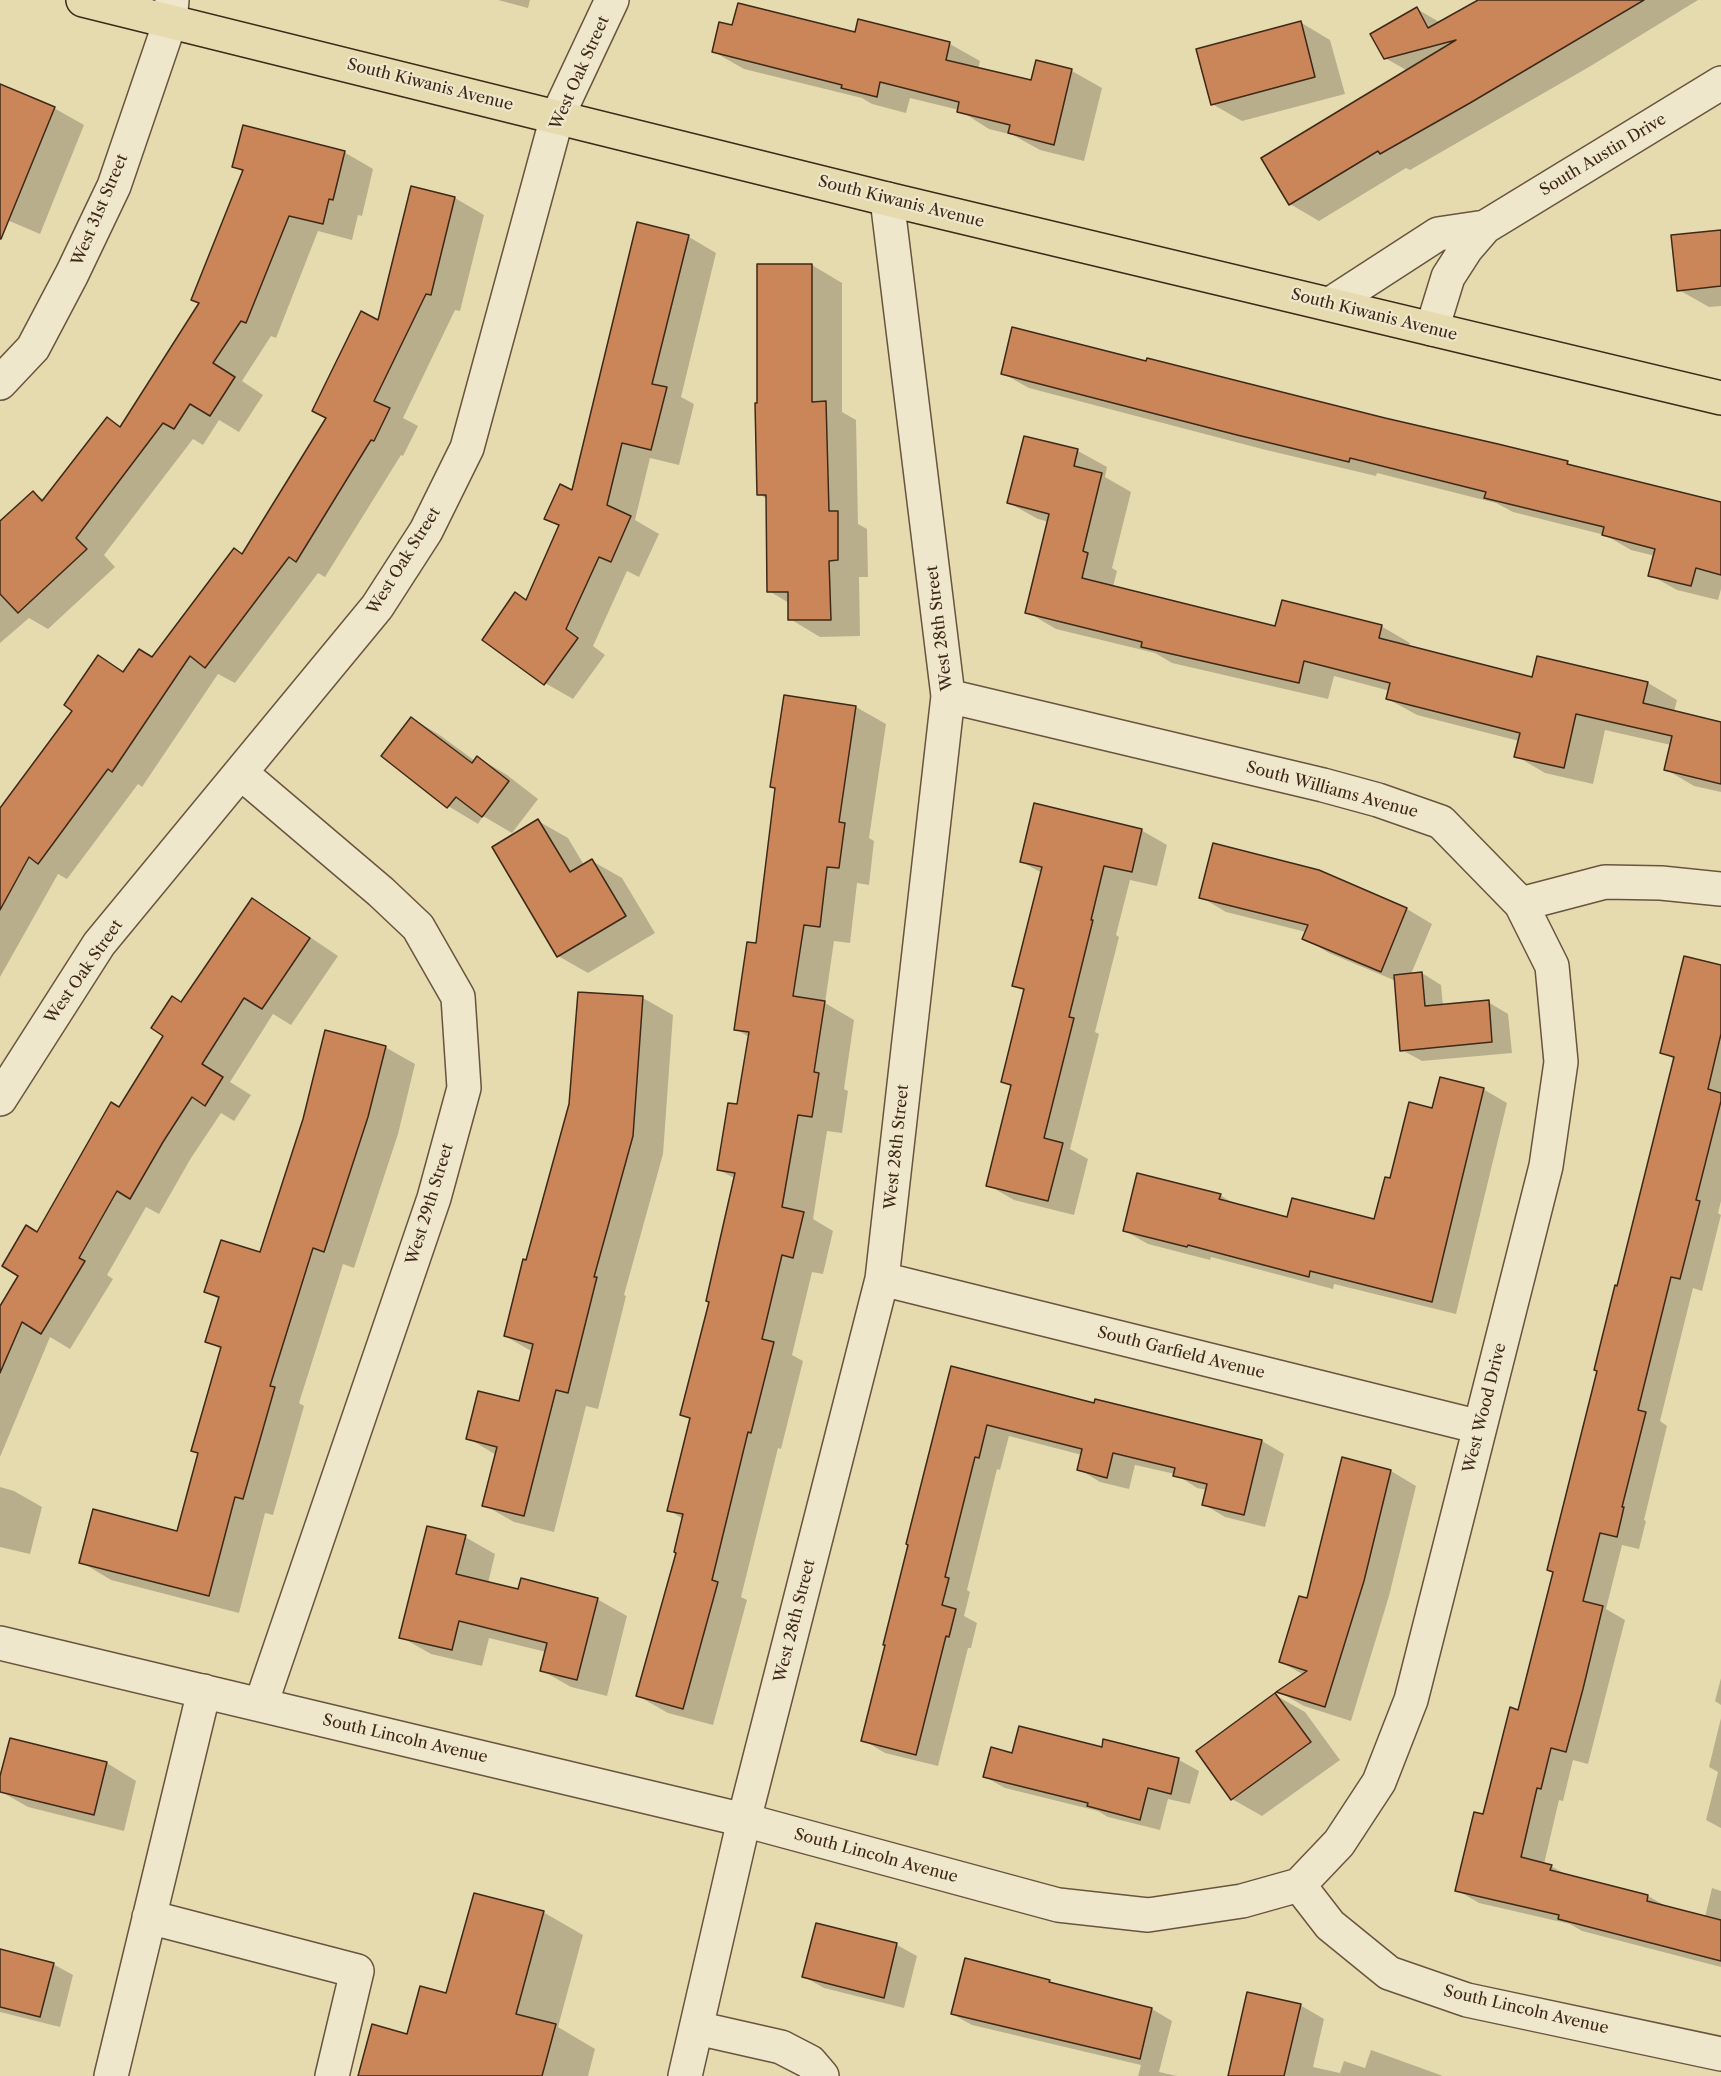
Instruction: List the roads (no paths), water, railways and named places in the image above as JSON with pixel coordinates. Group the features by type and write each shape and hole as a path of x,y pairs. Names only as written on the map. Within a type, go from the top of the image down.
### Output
{"main road":[{"name":"South Kiwanis Avenue","path":"83,0 171,11 556,117 887,199 1721,399"}],"street":[{"name":"West Oak Street","path":"0,1099 99,944 378,607 426,531 467,448 556,117 612,0"},
{"name":"West 31st Street","path":"0,383 33,348 114,186 171,11"},
{"name":"South Austin Drive","path":"1432,329 1448,277 1466,249 1485,227 1721,83"},
{"name":"West 28th Street","path":"686,2076 744,1820 882,1279 948,696 887,199"},
{"name":"South Austin Drive","path":"1330,304 1438,234 1485,227"},
{"name":"South Williams Avenue","path":"948,696 1323,785 1377,800 1441,822 1521,904"},
{"name":"West 29th Street","path":"241,773 381,892 418,927 458,997 464,1088 434,1198 261,1704"},
{"path":"1521,904 1605,882 1661,883 1721,889"},
{"name":"West Wood Drive","path":"1299,1885 1340,1843 1379,1782 1411,1700 1545,1166 1561,1062 1552,966 1521,904"},
{"name":"South Garfield Avenue","path":"882,1279 1480,1427"},
{"name":"South Lincoln Avenue","path":"0,1642 744,1820 1069,1907 1148,1916 1242,1901 1299,1885 1330,1925 1389,1973 1467,2000 1721,2054"},
{"path":"111,2076 204,1691"},
{"path":"149,1917 357,1971 332,2076"},
{"path":"696,2028 782,2047 810,2062 822,2076"}]}
